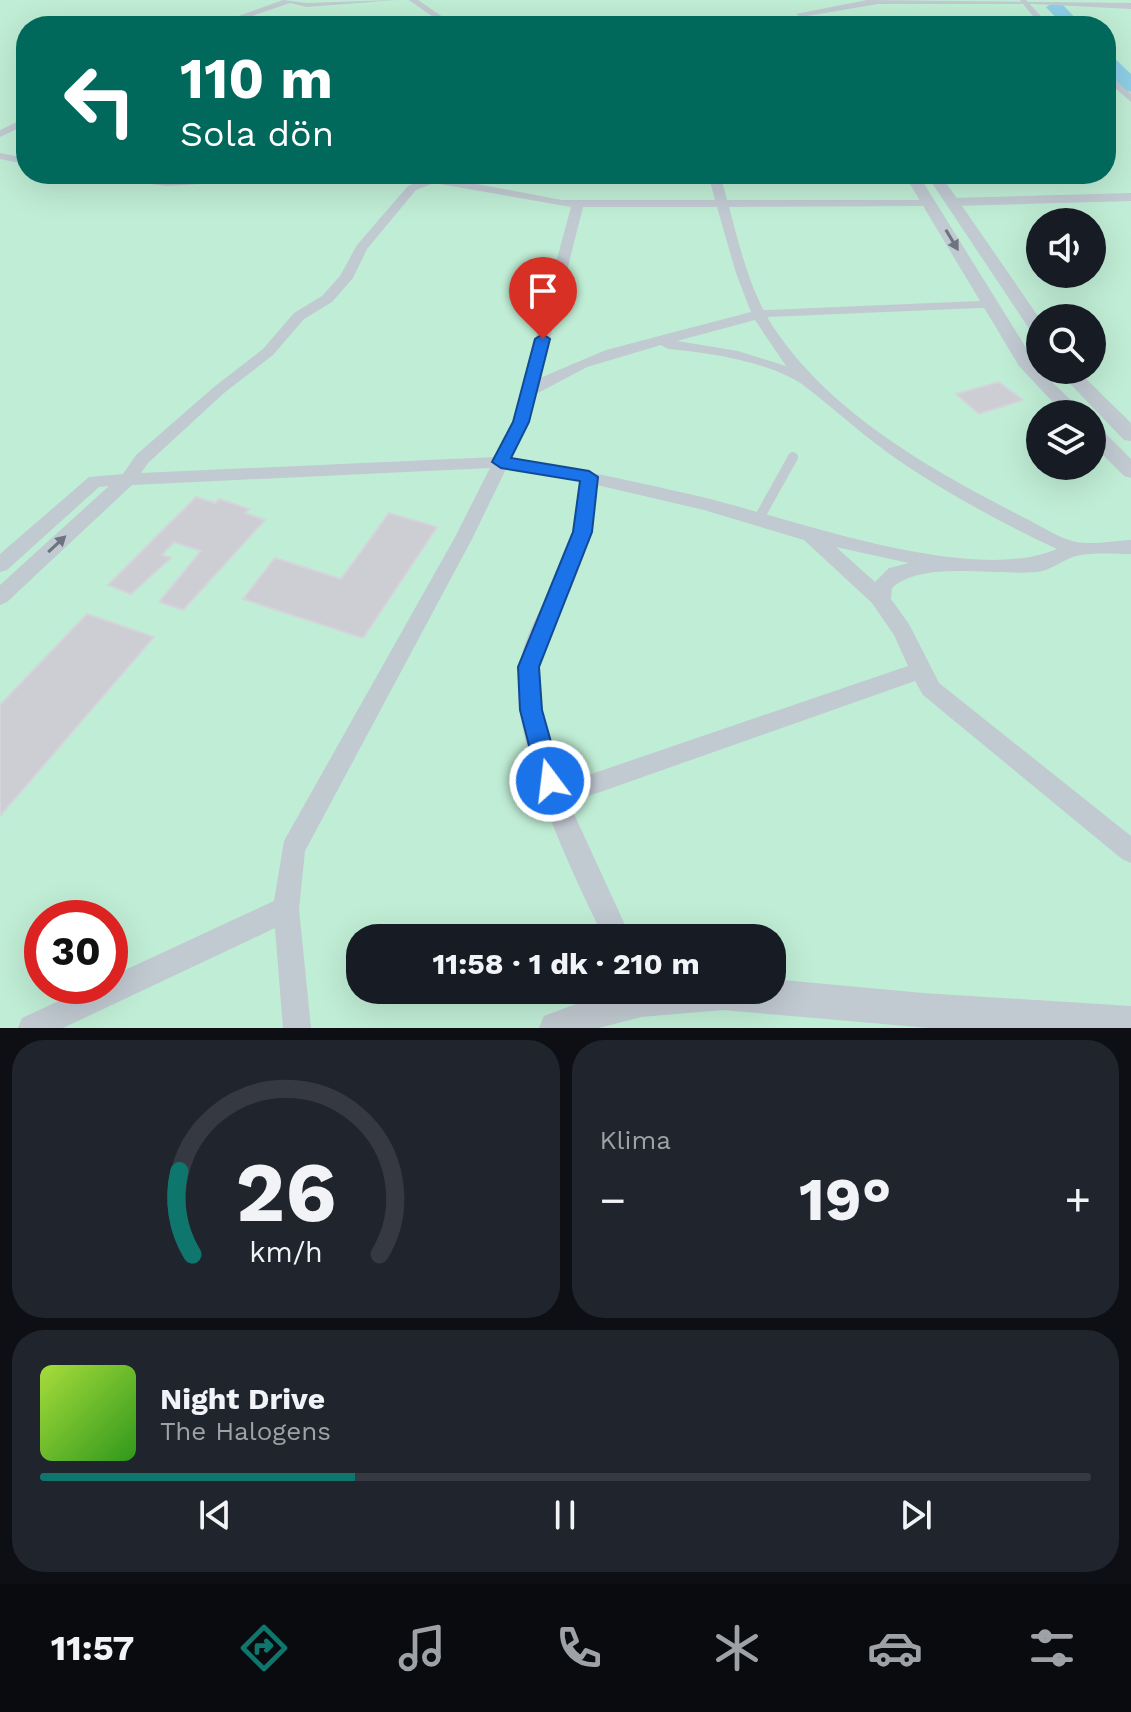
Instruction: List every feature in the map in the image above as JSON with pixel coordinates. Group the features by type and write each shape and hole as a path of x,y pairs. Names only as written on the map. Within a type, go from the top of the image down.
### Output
{"street":[{"path":"244,16 291,0 307,5 392,0"},
{"path":"413,0 437,16"},
{"path":"871,0 878,1"},
{"path":"798,10 878,1 1023,1 1131,6"},
{"path":"1023,1 1037,16"},
{"path":"798,10 801,16"},
{"path":"798,10 807,16"},
{"path":"1116,85 1131,99"},
{"path":"0,597 129,478 142,459 219,390 268,352 299,316 327,299 346,278 361,248 412,188 421,184"},
{"path":"456,184 526,199 578,204 929,202"},
{"path":"717,184 759,314 776,342 814,386"},
{"path":"917,184 1028,366 1061,400"},
{"path":"940,184 1026,311"},
{"path":"953,202 1131,197"},
{"path":"297,1028 286,909 293,849 367,718 521,422 578,204"},
{"path":"528,392 548,378 584,363 759,314"},
{"path":"653,344 713,351 790,372 814,386 932,474 1039,533 1075,549"},
{"path":"1080,384 1131,435"},
{"path":"1106,446 1131,471"},
{"path":"0,565 95,481 501,462 589,477 807,534 955,566"},
{"path":"589,477 583,532 529,667 531,710 556,797 584,871 611,924"},
{"path":"807,534 868,585 899,625 918,671 931,689 1131,851"},
{"path":"881,602 883,585 896,573 927,565 1038,565 1075,549 1131,547"},
{"path":"556,797 918,671"},
{"path":"32,1028 286,909"},
{"path":"786,994 891,1008 1131,1023"},
{"path":"556,1028 616,1004"}],"lane":[{"path":"759,314 991,304"},
{"path":"758,520 793,457"}],"green space":[{"path":"0,0 1131,0 1131,1028 0,1028"}],"building":[{"path":"999,382 1023,400 979,414 956,394"},
{"path":"196,497 215,503 219,499 249,509 245,513 265,520 183,610 159,602 201,551 174,542 162,555 171,558 131,594 108,585"},
{"path":"389,513 437,527 363,638 243,599 275,558 341,579"},
{"path":"87,614 154,637 0,816 0,705"}],"waterway":[{"path":"1055,7 1064,16"},
{"path":"1116,71 1131,86"}],"route":[{"path":"543,339 521,422 501,462 589,477 583,532 529,667 531,710 550,781"}]}
